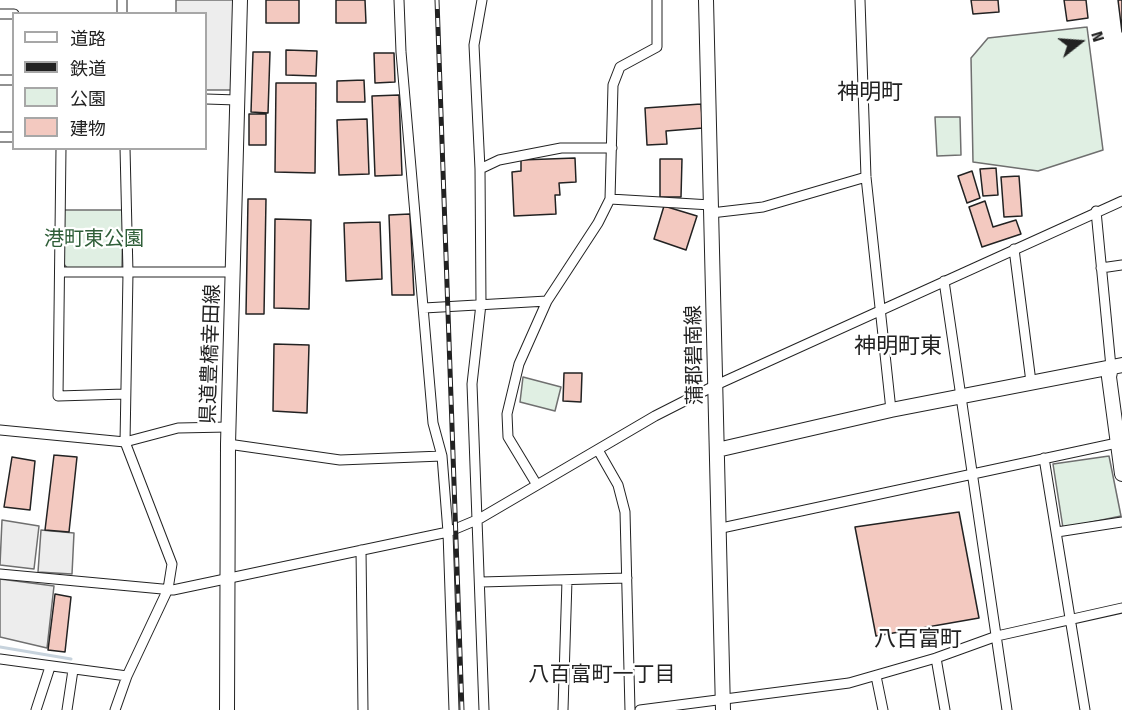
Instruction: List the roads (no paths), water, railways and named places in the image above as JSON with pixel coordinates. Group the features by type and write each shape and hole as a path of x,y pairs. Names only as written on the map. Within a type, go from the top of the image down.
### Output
{"main road":[{"name":"県道豊橋幸田線","path":"227,710 228,427 240,0"},
{"name":"蒲郡碧南線","path":"706,0 723,706"},
{"path":"717,450 891,410 1116,366"},
{"path":"1116,366 1109,377 1122,474"}],"street":[{"path":"399,0 401,52 433,423 442,456 448,532 454,710"},
{"path":"483,0 474,45 480,169 481,304 472,384 484,710"},
{"path":"537,485 508,437 507,414 519,364 547,301 598,223 610,199 613,85 620,66 657,47 657,0"},
{"path":"860,0 866,177 891,410"},
{"path":"207,99 237,100"},
{"path":"480,169 500,160 561,148 612,148"},
{"path":"61,150 58,396 125,394"},
{"path":"116,710 127,676 168,589 172,564 124,442 128,273 125,150"},
{"path":"610,199 711,209 763,207 866,177"},
{"path":"0,574 168,589 448,532 478,519 655,416 714,386 1122,201"},
{"path":"1096,211 1101,268 1116,366"},
{"path":"1014,249 1031,382"},
{"path":"1101,268 1122,265"},
{"path":"60,272 233,272"},
{"path":"944,281 963,397 1007,710"},
{"path":"424,308 547,301"},
{"path":"0,430 124,442 178,428 228,427"},
{"path":"717,529 1117,442"},
{"path":"228,444 340,460 442,456"},
{"path":"598,450 618,485 625,512 630,710"},
{"path":"1044,458 1085,710"},
{"path":"1057,532 1122,522"},
{"path":"361,550 363,710"},
{"path":"481,582 627,578"},
{"path":"563,710 567,580"},
{"path":"640,710 723,706 849,683 936,658 998,636 1122,608"},
{"path":"936,658 945,710"},
{"path":"0,659 127,676"},
{"path":"36,710 50,667"},
{"path":"67,710 73,670"},
{"path":"876,676 883,710"}],"waterway":[{"path":"0,647 71,659"}],"railway":[{"path":"437,0 462,710"}],"district":[{"name":"神明町","path":"870,93"},
{"name":"神明町東","path":"898,347"},
{"name":"八百富町","path":"918,640"},
{"name":"八百富町一丁目","path":"602,675"}],"park label":[{"name":"港町東公園","path":"94,239"}]}
